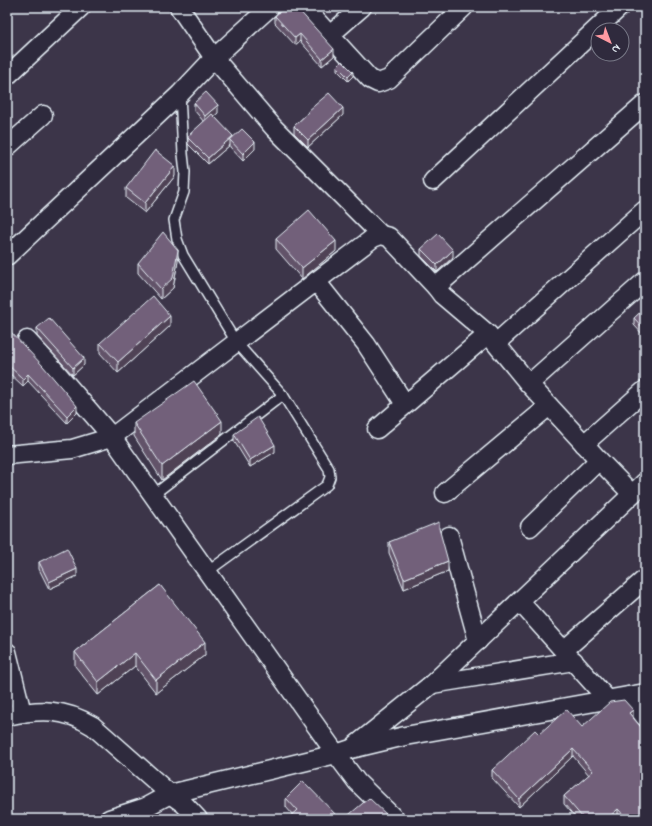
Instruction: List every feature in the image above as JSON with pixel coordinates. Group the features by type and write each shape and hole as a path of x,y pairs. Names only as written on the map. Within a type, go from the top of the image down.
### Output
{"street":[{"path":"7,76 81,7"},
{"path":"179,7 214,58 274,128 381,235 389,237 442,295 492,338 529,384 632,494"},
{"path":"7,256 180,94 214,58 270,7"},
{"path":"304,7 370,79 378,83 389,79 464,7"},
{"path":"330,35 362,7"},
{"path":"433,181 620,7"},
{"path":"436,287 645,104"},
{"path":"7,147 43,115"},
{"path":"377,429 405,404 492,338 645,210"},
{"path":"7,455 72,449 112,437 373,238 381,235"},
{"path":"316,281 366,344 405,404"},
{"path":"529,384 645,281"},
{"path":"27,340 112,437 207,572 343,752 357,782 395,819"},
{"path":"584,444 645,390"},
{"path":"445,493 549,406"},
{"path":"530,527 599,460"},
{"path":"343,752 432,684 645,482"},
{"path":"449,536 478,641"},
{"path":"432,684 569,656 645,579"},
{"path":"520,602 608,700"},
{"path":"7,652 14,714 50,711 71,715 83,720 93,726 170,794 187,807 198,819"},
{"path":"109,819 145,813 170,794 405,736 640,693 645,717"}],"lane":[{"path":"180,94 184,192 174,220 177,240 183,255 236,342 283,395 329,469 330,478 327,485 207,572"},
{"path":"153,495 283,395"}],"building":[{"path":"285,7 296,7 334,49 322,59 300,34 295,38 275,16"},
{"path":"342,61 353,72 348,77 337,66"},
{"path":"206,92 218,105 205,116 194,103"},
{"path":"329,93 343,108 308,140 294,126 309,112 308,111"},
{"path":"212,114 233,136 208,158 188,138 188,136"},
{"path":"242,129 255,142 243,154 230,140"},
{"path":"155,150 175,166 145,203 126,188"},
{"path":"309,210 336,241 302,268 276,239"},
{"path":"163,232 178,250 173,278 161,289 138,263"},
{"path":"438,234 453,250 437,265 421,249"},
{"path":"153,296 170,316 118,362 100,343"},
{"path":"645,308 645,330 634,318"},
{"path":"49,318 84,358 73,368 37,328"},
{"path":"9,330 43,366 77,406 67,416 28,374 23,379 7,364 7,332"},
{"path":"194,381 222,421 162,466 134,423"},
{"path":"258,417 275,445 250,460 234,434"},
{"path":"439,522 439,528 448,561 404,579 389,542"},
{"path":"67,548 77,569 49,582 39,562"},
{"path":"160,585 205,642 156,680 135,653 98,682 75,652"},
{"path":"624,700 633,710 629,713 645,732 645,813 639,819 627,819 618,809 607,819 582,819 583,818 564,796 593,771 573,749 519,799 492,770 535,730 539,734 566,710 582,727 610,702"},
{"path":"303,781 338,817 336,819 287,819 297,810 286,798"},
{"path":"369,798 388,816 394,819 344,819"}]}
